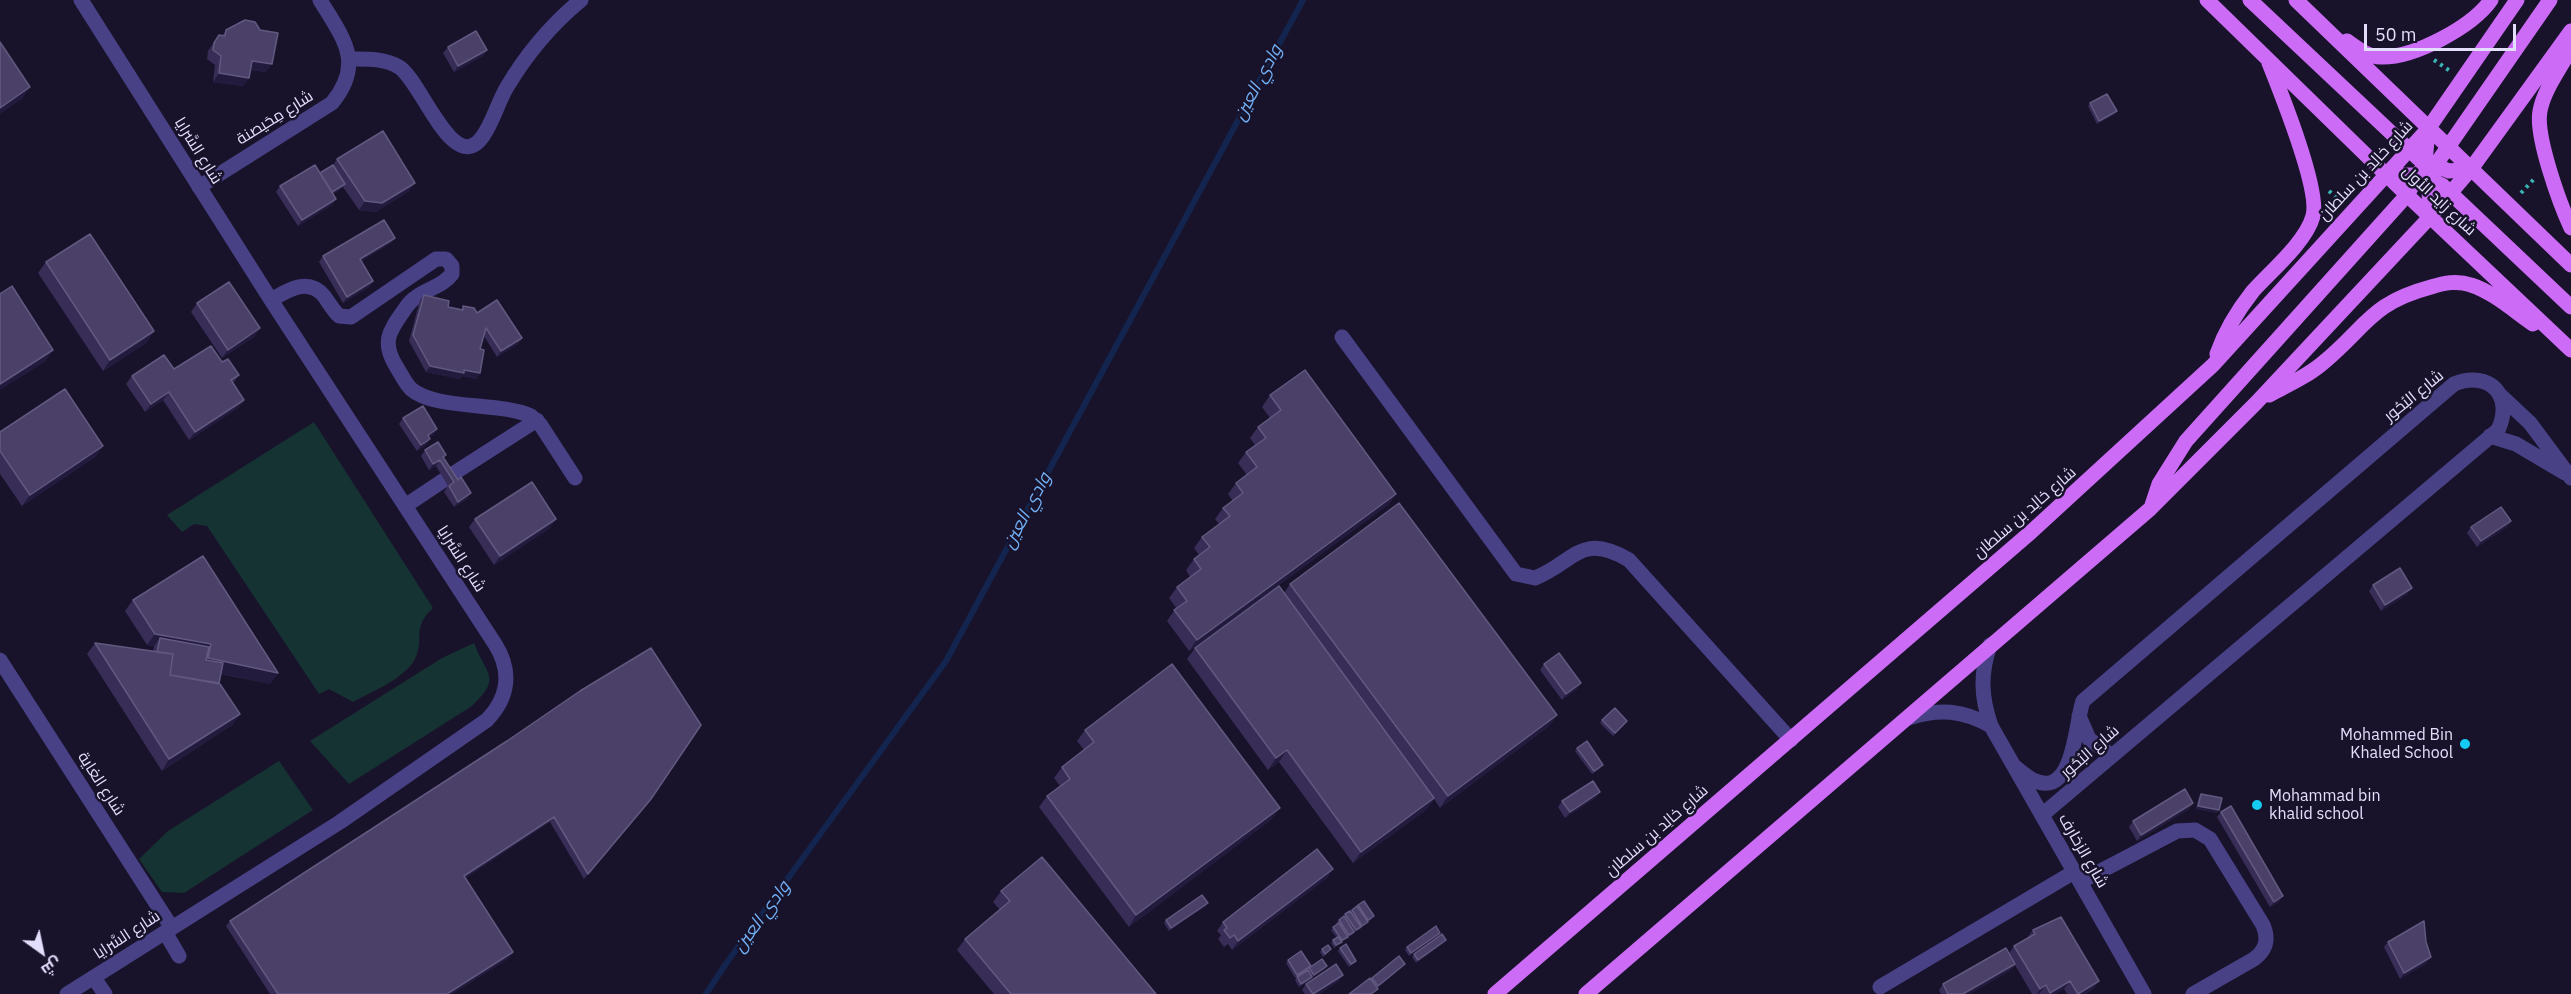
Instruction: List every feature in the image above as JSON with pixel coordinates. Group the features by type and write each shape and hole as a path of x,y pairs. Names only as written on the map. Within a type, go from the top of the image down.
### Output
{"main road":[{"name":"شارع زايد الأول","path":"2207,0 2386,175 2571,350"},
{"path":"2250,0 2571,307"},
{"path":"2296,0 2571,265"},
{"path":"2316,20 2361,51 2382,57 2419,49 2445,36 2478,16 2491,0"},
{"name":"شارع خالِد بن سلطان","path":"1495,994 2040,525 2213,365 2428,129 2517,0"},
{"path":"2151,509 2159,484 2186,441 2448,148 2550,0"},
{"path":"1586,994 2151,509 2256,403 2430,217 2471,169 2571,31"},
{"path":"2571,48 2543,100 2540,120 2560,203 2571,228"},
{"path":"2213,365 2220,345 2240,308 2302,236 2313,216 2312,193 2293,126 2267,58"},
{"path":"2428,129 2430,217"},
{"path":"2386,175 2471,169"},
{"path":"2256,403 2324,362 2387,303 2413,292 2447,283 2472,285 2483,290 2571,350"}],"street":[{"name":"شارع السَّرايا","path":"67,994 340,822 482,724 503,699 507,675 501,653 271,300 81,0"},
{"path":"320,0 346,43 350,59 381,60 398,66 417,85 448,138 458,145 470,146 485,135 507,87 533,50 581,0"},
{"name":"شارع مِحَيصنة","path":"199,187 332,104 345,83 350,59"},
{"path":"271,300 288,290 304,286 320,292 339,316 351,317 436,259 446,259 452,266 452,274 446,281 418,295 407,306 387,340 388,354 406,383 426,397 525,413 537,420 575,478"},
{"path":"1342,337 1516,574 1535,578 1572,554 1594,549 1617,554 1629,560 1791,740"},
{"name":"شارع البُحُور","path":"2014,766 2034,781 2042,782 2062,774 2070,762 2078,713 2083,702 2454,384 2466,379 2479,379 2491,384 2499,394 2504,406 2504,419 2498,430 2042,815"},
{"path":"2499,394 2544,439 2570,476"},
{"path":"405,506 537,420"},
{"path":"2490,436 2516,444 2570,476"},
{"name":"شارع الزخارف","path":"1990,645 1982,677 1982,694 1991,726 2144,994"},
{"name":"شارع الغاية","path":"0,660 168,930 179,956"},
{"path":"1908,718 1942,710 1976,717 1991,726"},
{"path":"2078,713 2089,739 2112,756"},
{"path":"1880,987 2077,877 2177,831 2195,830 2210,838 2263,925 2267,939 2260,954 2254,959 2193,994"},
{"path":"94,978 105,994"}],"green space":[{"path":"314,422 433,608 422,622 418,652 410,666 387,684 353,702 329,689 319,694 207,526 194,524 182,532 167,515"},
{"path":"474,643 489,676 487,689 481,696 472,706 349,784 310,741 442,658"},
{"path":"279,761 313,810 184,893 162,892 139,859 168,831"}],"building":[{"path":"245,20 255,22 260,30 278,33 272,64 252,61 249,78 219,73 221,56 213,50 214,43 219,35 225,36 226,30"},
{"path":"476,31 487,50 458,66 448,47"},
{"path":"0,42 30,87 0,108"},
{"path":"2107,94 2117,111 2099,121 2090,103"},
{"path":"383,131 415,183 382,203 365,201 337,159"},
{"path":"315,165 336,199 302,220 280,186"},
{"path":"333,165 345,184 332,192 320,173"},
{"path":"384,220 395,238 360,259 373,281 347,297 323,256"},
{"path":"90,234 154,331 110,360 46,262"},
{"path":"229,282 260,328 228,350 197,303"},
{"path":"12,286 53,350 0,384 0,294"},
{"path":"424,295 449,301 448,307 463,310 463,306 474,308 477,313 497,300 522,338 501,351 486,328 480,349 484,350 480,373 464,370 464,373 430,366 413,335"},
{"path":"211,346 222,362 228,359 239,375 231,380 244,400 195,432 169,392 151,404 132,376 164,355 174,369"},
{"path":"1305,370 1396,494 1197,640 1174,610 1187,601 1177,587 1201,569 1194,559 1210,547 1202,537 1230,516 1223,508 1243,493 1236,483 1257,467 1246,452 1266,438 1258,427 1281,410 1270,395"},
{"path":"65,389 103,446 30,495 0,451 0,432"},
{"path":"423,406 437,429 428,435 430,439 421,445 403,418"},
{"path":"438,442 446,455 443,457 458,480 461,477 471,493 458,502 449,486 454,482 440,460 433,464 425,450"},
{"path":"532,482 556,519 500,556 475,519"},
{"path":"1399,503 1557,715 1448,796 1290,584"},
{"path":"2501,507 2511,521 2481,541 2471,527"},
{"path":"203,556 278,673 208,658 211,644 155,634 133,600"},
{"path":"2400,568 2412,588 2385,605 2373,585"},
{"path":"1279,586 1434,798 1361,852 1287,750 1276,758 1195,648"},
{"path":"160,638 209,647 206,660 223,663 219,683 170,675 173,654 157,652"},
{"path":"95,643 173,654 170,675 220,684 240,714 169,759"},
{"path":"651,648 701,725 651,799 588,874 554,817 464,876 513,952 447,994 278,994 230,921 580,691"},
{"path":"1559,653 1581,683 1566,694 1544,664"},
{"path":"1172,664 1280,808 1136,915 1047,796 1070,779 1062,767 1094,742 1085,730"},
{"path":"1615,708 1627,721 1615,733 1602,720"},
{"path":"1587,741 1603,765 1594,771 1577,748"},
{"path":"1593,781 1600,792 1570,812 1562,801"},
{"path":"2185,789 2193,803 2141,835 2133,821"},
{"path":"2201,794 2222,798 2219,810 2198,806"},
{"path":"2231,806 2283,896 2274,902 2221,812"},
{"path":"1317,849 1333,869 1238,941 1234,935 1230,938 1224,930 1227,928 1223,922"},
{"path":"1042,857 1156,994 1011,994 965,939 1010,901 1001,891"},
{"path":"1202,895 1208,903 1171,928 1166,920"},
{"path":"1364,901 1374,916 1368,920 1358,905"},
{"path":"1357,906 1368,922 1362,926 1352,910"},
{"path":"1350,911 1361,927 1356,930 1345,914"},
{"path":"1344,916 1354,932 1349,935 1339,920"},
{"path":"2061,917 2099,981 2078,994 2070,981 2050,993 2046,985 2040,989 2014,946 2035,934 2033,930"},
{"path":"2424,921 2426,942 2431,957 2404,973 2388,942"},
{"path":"1339,923 1348,937 1342,940 1333,927"},
{"path":"1436,926 1440,933 1411,953 1407,947"},
{"path":"1442,934 1446,940 1418,960 1414,954"},
{"path":"1338,937 1342,942 1336,945 1333,940"},
{"path":"1346,944 1356,961 1351,964 1340,948"},
{"path":"1328,945 1331,949 1325,954 1322,949"},
{"path":"2006,948 2015,964 1963,994 1948,994 1943,984"},
{"path":"1301,951 1311,966 1297,975 1288,960"},
{"path":"1399,956 1405,964 1378,986 1372,978"},
{"path":"1322,959 1327,966 1314,975 1309,968"},
{"path":"1336,964 1343,975 1313,994 1306,984"},
{"path":"1308,970 1312,977 1301,984 1297,977"},
{"path":"1370,978 1378,989 1371,994 1349,994"}],"waterway":[{"name":"وادي العين","path":"706,994 946,661 1303,0"}],"place":[{"name":"Mohammed Bin Khaled School","path":"2465,744"},
{"name":"Mohammad bin khalid school","path":"2257,805"}]}
